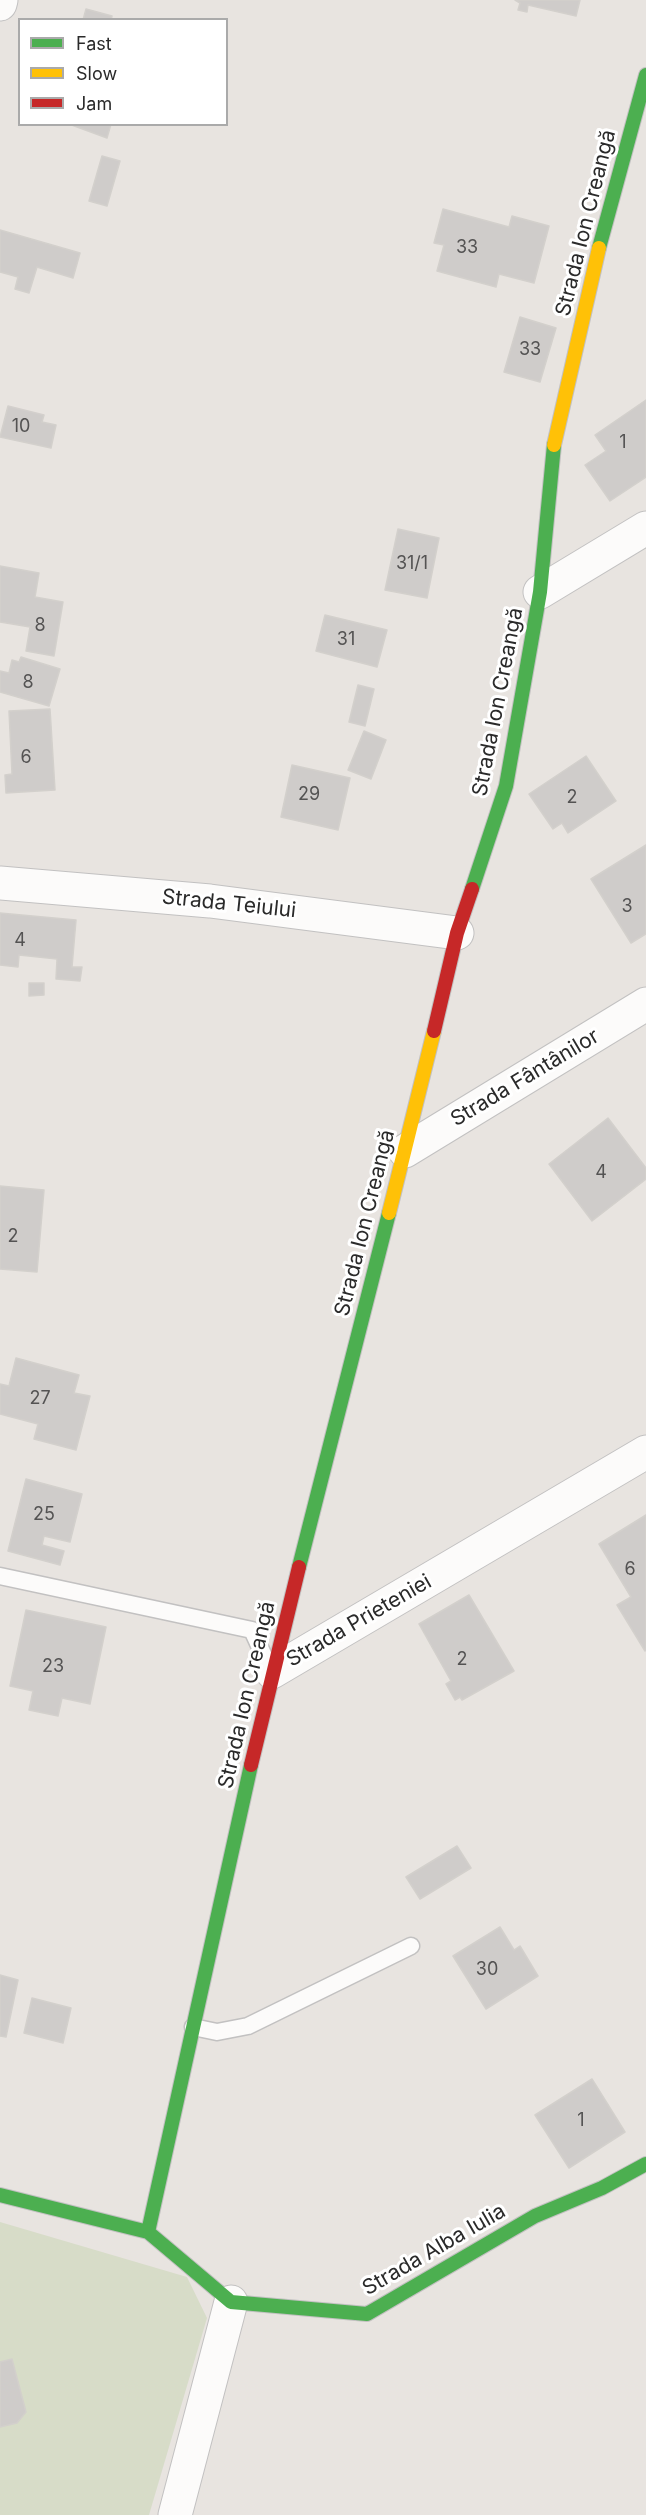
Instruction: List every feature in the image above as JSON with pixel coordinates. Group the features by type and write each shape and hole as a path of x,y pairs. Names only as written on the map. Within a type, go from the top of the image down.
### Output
{"street":[{"name":"Strada Ion Creangă","path":"148,2232 272,1672 405,1151 457,933 506,786 540,592 555,433 601,241 646,75"},
{"path":"540,592 646,528"},
{"name":"Strada Teiului","path":"0,883 210,901 457,933"},
{"name":"Strada Fântânilor","path":"405,1151 646,1004"},
{"name":"Strada Prieteniei","path":"272,1672 646,1452"},
{"name":"Strada Alba Iulia","path":"231,2302 367,2314 535,2216 602,2188 646,2164"},
{"path":"0,2195 148,2232 231,2302 175,2515"}],"lane":[{"name":"Strada Prieteniei","path":"0,1576 252,1630 272,1672"},
{"path":"193,2027 217,2032 249,2026 411,1946"}],"green space":[{"path":"0,2222 187,2277 207,2318 149,2515 0,2515"}],"building":[{"path":"515,0 580,0 576,16 528,5 527,12 518,10 520,3"},
{"path":"86,9 112,16 112,18 84,18"},
{"path":"74,126 110,126 107,138"},
{"path":"102,156 120,161 107,206 89,201"},
{"path":"443,209 509,227 512,216 549,226 534,283 499,274 496,287 437,271 444,245 434,243"},
{"path":"0,230 80,253 73,278 37,267 29,293 15,289 18,277 0,272"},
{"path":"520,317 556,328 540,382 504,372"},
{"path":"646,400 646,477 610,501 585,465 606,451 595,435"},
{"path":"8,406 44,415 42,422 56,425 51,448 0,437"},
{"path":"398,529 439,538 427,598 385,590"},
{"path":"0,566 39,573 35,597 63,602 54,656 26,651 30,627 0,622"},
{"path":"325,615 387,630 377,667 316,651"},
{"path":"21,657 60,669 49,706 0,692 0,671 9,673 12,660 19,662"},
{"path":"358,685 374,689 365,726 349,722"},
{"path":"50,709 55,790 6,793 5,775 12,774 9,711"},
{"path":"364,731 386,740 371,779 348,770"},
{"path":"586,756 616,801 568,833 562,823 553,829 529,794"},
{"path":"292,765 350,778 338,830 281,817"},
{"path":"646,845 646,934 631,943 591,879"},
{"path":"0,913 76,920 72,967 82,967 80,981 56,979 57,959 19,955 18,967 0,965"},
{"path":"29,983 44,983 44,995 29,996"},
{"path":"608,1118 646,1168 646,1179 592,1221 549,1164"},
{"path":"0,1186 44,1190 37,1272 0,1269"},
{"path":"16,1358 79,1375 74,1393 90,1396 76,1450 34,1439 38,1424 0,1414 0,1384 9,1386"},
{"path":"26,1479 82,1494 70,1542 44,1536 42,1545 64,1551 60,1565 8,1551"},
{"path":"646,1515 645,1651 617,1605 631,1597 599,1544"},
{"path":"469,1595 514,1671 462,1700 460,1697 455,1700 446,1684 451,1681 419,1624"},
{"path":"26,1610 106,1627 90,1704 62,1698 58,1716 29,1710 33,1691 10,1686"},
{"path":"457,1846 471,1868 420,1899 406,1877"},
{"path":"500,1927 514,1950 520,1946 538,1976 486,2009 453,1956"},
{"path":"0,1975 18,1980 6,2037 0,2036"},
{"path":"32,1998 71,2008 63,2043 24,2033"},
{"path":"592,2079 625,2132 569,2168 535,2115"},
{"path":"12,2359 26,2412 17,2423 0,2427 0,2362"}],"traffic: fast":[{"path":"599,248 646,75"},
{"path":"472,889 506,786 540,592 554,445"},
{"path":"299,1567 389,1213"},
{"path":"148,2232 251,1765"},
{"path":"0,2195 148,2232 231,2302 367,2314 535,2216 602,2188 646,2164"}],"traffic: slow":[{"path":"554,445 599,248"},
{"path":"389,1213 434,1031"}],"traffic: jam":[{"path":"434,1031 457,933 472,889"},
{"path":"251,1765 299,1567"}]}
